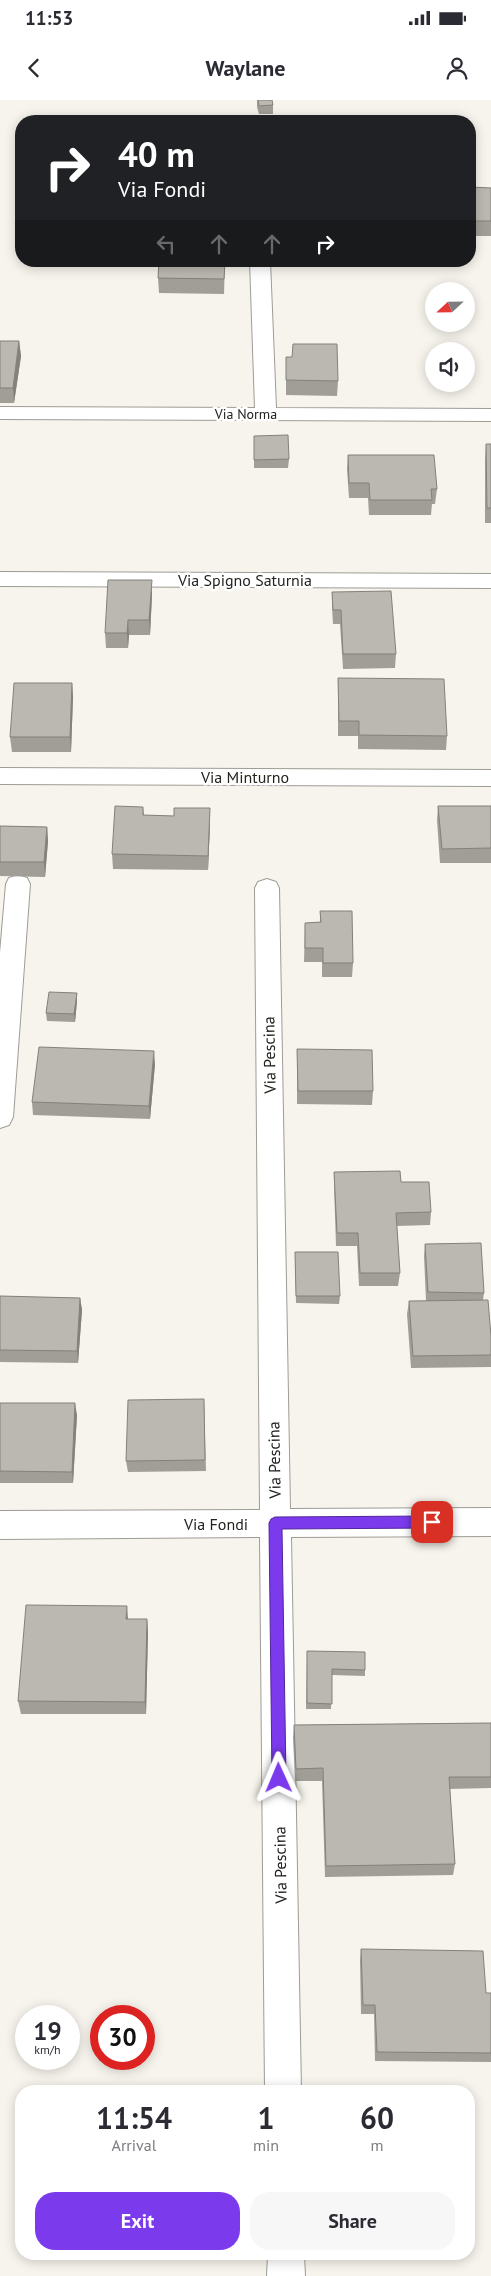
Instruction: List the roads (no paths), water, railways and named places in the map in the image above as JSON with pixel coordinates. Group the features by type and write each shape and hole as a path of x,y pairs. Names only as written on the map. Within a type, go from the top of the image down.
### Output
{"street":[{"path":"260,267 266,414"},
{"name":"Via Norma","path":"0,413 491,415"},
{"name":"Via Spigno Saturnia","path":"0,579 491,581"},
{"name":"Via Minturno","path":"0,776 491,778"},
{"path":"0,1116 18,884"},
{"name":"Via Pescina","path":"267,888 284,2085"},
{"name":"Via Fondi","path":"0,1525 491,1522"},
{"path":"286,2260 286,2276"}]}
